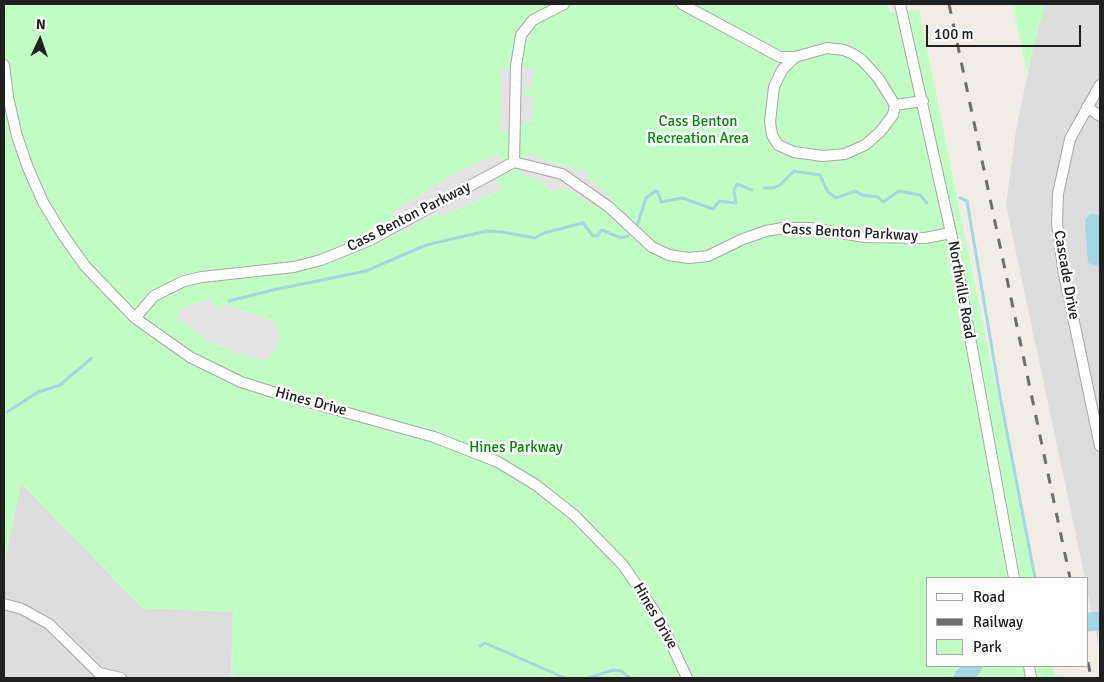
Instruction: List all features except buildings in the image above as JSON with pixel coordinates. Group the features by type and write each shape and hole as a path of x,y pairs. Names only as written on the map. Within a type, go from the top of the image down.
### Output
{"street":[{"path":"514,162 518,49 525,28 533,20 564,4"},
{"path":"682,4 780,57 795,57 827,48 844,50 853,54 862,60 879,79 895,105 893,114 880,132 865,145 845,154 823,156 794,152 778,144 772,135 770,113 774,87 782,70 795,57"},
{"name":"Northville Road","path":"900,4 951,232 1014,577"},
{"name":"Hines Drive","path":"4,65 8,97 17,136 43,202 85,266 135,318 190,357 242,382 434,437 498,462 536,485 580,520 623,565 659,618 686,678"},
{"name":"Cascade Drive","path":"1100,84 1070,139 1058,194 1058,224 1064,274 1100,446"},
{"path":"895,105 923,101"},
{"path":"1087,107 1100,116"},
{"name":"Cass Benton Parkway","path":"135,318 154,296 184,281 202,277 294,267 337,254 370,240 514,162 562,174 609,206 645,241 660,252 689,258 715,255 743,239 783,228 810,228 865,237 925,238 951,232"},
{"path":"4,604 22,608 49,624 101,676 121,678"}],"shaded area":[{"path":"1045,4 1100,4 1100,653 1089,599 1089,577 1085,577 1006,205 1016,130 1035,38"},
{"path":"501,69 534,69 533,87 524,87 523,95 533,96 533,122 521,122 521,133 500,132"},
{"path":"528,152 547,162 589,173 587,177 613,199 603,211 570,190 551,190 532,177 520,175"},
{"path":"498,153 506,166 493,174 502,189 441,217 438,213 402,233 391,212 453,175"},
{"path":"209,301 215,306 227,305 277,322 279,346 266,361 240,354 205,339 175,316 189,304"},
{"path":"21,483 142,608 233,612 231,678 4,678 4,565"}],"green space":[{"name":"Hines Parkway","path":"4,4 887,4 890,12 919,10 1035,577 926,577 926,667 1053,667 1055,676 1065,676 1065,678 231,678 233,612 142,608 21,483 4,565"},
{"path":"1012,4 1045,4 1027,71"}],"water":[{"path":"1090,214 1100,215 1100,267 1088,263 1085,221"}],"waterway":[{"path":"764,188 774,188 780,185 794,171 820,175 828,192 836,198 855,191 862,195 878,197 883,202 899,191 920,195 927,203"},
{"path":"637,226 646,198 655,191 658,192 661,202 682,198 713,209 719,201 736,203 734,190 737,184 752,190"},
{"path":"960,198 967,201 1000,396 1035,577"},
{"path":"229,301 366,271 426,245 487,231 535,238 544,233 583,223 593,236 597,236 602,230 621,238 628,236"},
{"path":"7,412 38,392 60,385 92,358"},
{"path":"1089,622 1100,621"},
{"path":"480,646 485,643 565,678"},
{"path":"963,678 972,667"},
{"path":"588,678 613,670 621,671 630,678"}],"railway":[{"path":"949,4 1070,577"},
{"path":"1089,667 1091,678"}],"park label":[{"name":"Cass Benton Recreation Area","path":"698,130"}]}
